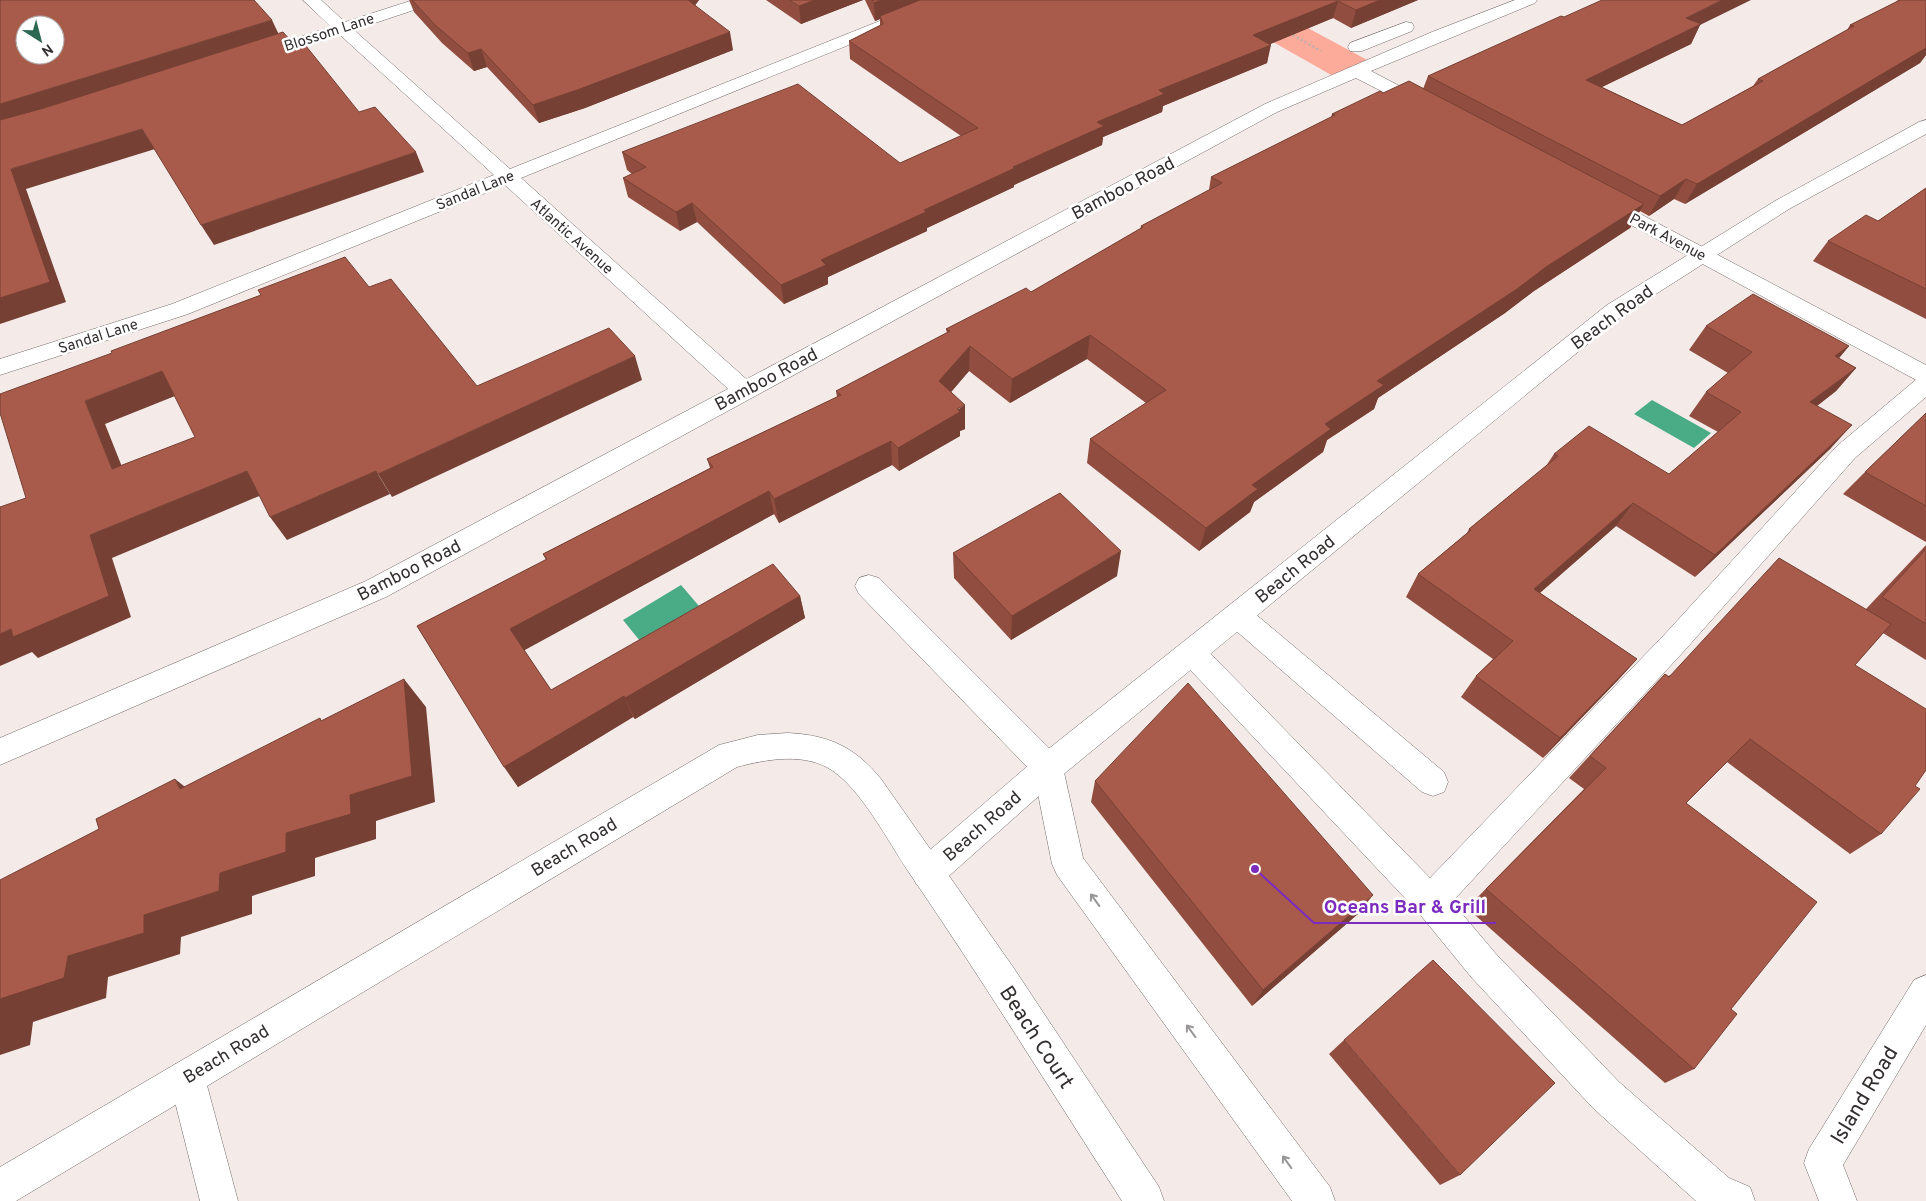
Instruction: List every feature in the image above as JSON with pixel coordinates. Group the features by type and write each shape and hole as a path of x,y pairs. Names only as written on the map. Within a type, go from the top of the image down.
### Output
{"street":[{"name":"Atlantic Avenue","path":"311,0 745,391"},
{"name":"Blossom Lane","path":"238,62 428,0"},
{"name":"Sandal Lane","path":"0,368 180,308 946,0"},
{"name":"Bamboo Road","path":"0,752 376,589 1271,108 1357,71 1406,38 1529,0"},
{"path":"1356,47 1383,36 1406,38"},
{"path":"1357,71 1444,117"},
{"name":"Beach Road","path":"0,1189 730,755 757,748 791,745 818,750 843,761 862,780 928,873 1048,768 1615,310 1782,205 1926,126"},
{"name":"Park Avenue","path":"1590,196 1926,375"},
{"path":"1430,901 1675,642 1846,452 1926,384"},
{"path":"869,586 1048,768 1068,864 1316,1201"},
{"path":"1237,615 1433,782"},
{"path":"1191,652 1430,901 1484,966 1606,1095 1714,1192 1736,1201"},
{"name":"Beach Court","path":"928,873 1145,1201"},
{"name":"Island Road","path":"1838,1201 1823,1163 1926,992"},
{"path":"187,1078 219,1201"}],"path":[{"path":"1288,32 1357,71"}],"shaded area":[{"path":"1199,0 1256,0 1369,61 1333,76"},
{"path":"1652,400 1711,433 1694,448 1634,414"},
{"path":"681,585 699,606 640,641 623,620"}],"building":[{"path":"0,0 254,0 272,20 0,104"},
{"path":"412,0 688,0 730,32 533,105 481,49 468,53 435,25"},
{"path":"789,0 815,0 799,6"},
{"path":"920,0 1380,0 1356,10 1338,1 1253,35 1271,45 1159,90 1164,94 1097,122 1104,126 1013,167 1015,168 924,210 926,212 821,260 826,265 781,285 692,203 676,212 623,178 646,167 622,152 798,84 900,163 978,128 849,41 883,24 880,16"},
{"path":"1602,0 1722,0 1686,18 1701,24 1586,80 1682,125 1763,81 1758,79 1854,26 1850,25 1900,0 1926,0 1926,48 1697,184 1686,179 1660,196 1428,76 1561,16 1564,17"},
{"path":"283,32 298,49 306,46 359,112 375,107 416,152 201,225 142,129 11,169 50,282 0,298 0,120 44,108"},
{"path":"1409,81 1644,204 1546,267 1517,289 1377,381 1384,385 1325,424 1331,429 1252,485 1258,489 1206,528 1090,439 1166,390 1090,335 1012,379 970,346 939,381 965,405 957,409 960,412 898,448 891,441 774,499 769,491 510,629 551,690 773,564 800,596 504,767 417,626 547,559 543,554 713,467 707,459 841,395 836,391 950,331 946,329 1026,288 1031,292 1143,227 1141,226 1222,183 1211,177 1335,115 1332,114 1380,91 1383,93"},
{"path":"1926,188 1926,289 1828,241 1866,215 1878,221"},
{"path":"345,257 369,287 391,279 477,386 609,328 635,356 378,474 376,471 270,517 247,471 90,535 109,596 13,637 11,629 0,634 0,507 26,498 0,413 0,394 261,295 258,290","holes":["162,371 195,437 112,469 85,401"]},
{"path":"1753,294 1849,346 1835,356 1856,368 1810,402 1852,425 1715,555 1633,503 1534,589 1637,659 1560,738 1476,676 1513,641 1418,574 1471,530 1469,529 1558,456 1554,454 1589,426 1669,474 1741,412 1706,392 1752,352 1706,326"},
{"path":"1926,413 1926,506 1865,472"},
{"path":"1060,493 1121,551 1012,616 953,553"},
{"path":"1926,549 1926,624 1882,597"},
{"path":"1779,558 1891,624 1855,665 1926,709 1926,770 1915,786 1920,789 1881,834 1750,739 1686,803 1817,902 1731,1009 1737,1014 1694,1069 1486,889 1606,768 1590,756 1665,674 1669,677"},
{"path":"404,679 412,776 350,795 351,814 286,833 286,852 220,873 219,891 144,915 144,933 68,956 64,978 0,999 0,880 99,829 96,819 175,779 180,789 320,718 321,721"},
{"path":"1188,683 1373,895 1263,990 1095,781"},
{"path":"1433,960 1555,1083 1460,1175 1344,1040"}],"place":[{"name":"Oceans Bar & Grill","path":"1255,869"}]}
